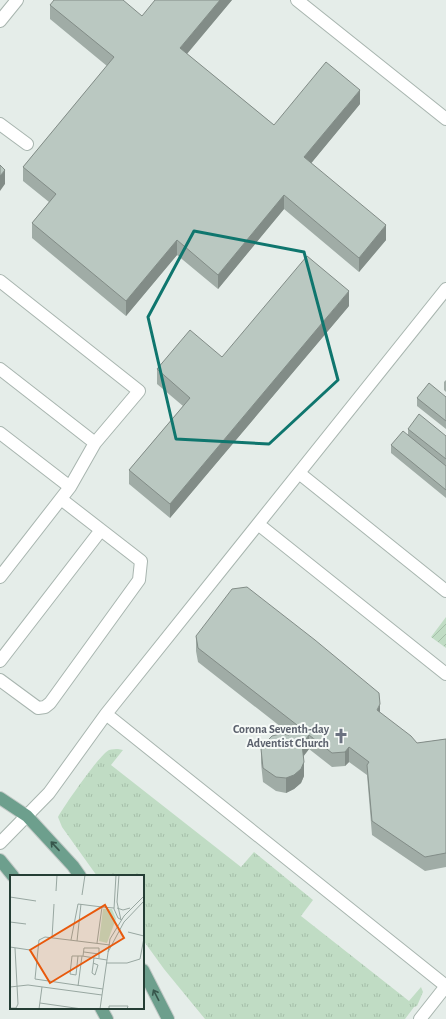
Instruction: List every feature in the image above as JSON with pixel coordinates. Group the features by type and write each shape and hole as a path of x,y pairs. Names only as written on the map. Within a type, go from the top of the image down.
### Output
{"main road":[{"path":"0,798 27,816 73,866 79,875"},
{"path":"0,860 12,875"},
{"path":"144,972 168,1019"},
{"path":"102,1009 108,1019"}],"lane":[{"path":"0,21 17,0"},
{"path":"297,0 446,119"},
{"path":"0,124 27,144"},
{"path":"0,281 139,391 95,443 70,487 0,577"},
{"path":"0,843 49,793 106,714 299,473 444,296"},
{"path":"0,369 95,443"},
{"path":"0,433 70,487"},
{"path":"299,473 446,591"},
{"path":"0,680 38,708 44,707 50,703 139,580 141,561 61,499"},
{"path":"258,524 446,674"},
{"path":"0,661 102,530"},
{"path":"106,714 446,986 420,1019"}],"highlighted area":[{"path":"194,231 304,252 338,380 269,444 176,439 148,317"}],"green space":[{"path":"446,617 446,648 431,637"},
{"path":"113,749 123,750 111,765 241,867 254,852 313,900 301,916 409,1001 421,987 423,992 417,1006 414,1007 405,1019 205,1019 164,969 144,941 144,875 96,875 62,827 58,817 90,770 104,754"}],"building":[{"path":"54,0 123,0 142,16 155,0 220,0 180,48 274,125 326,62 360,90 304,157 386,225 359,258 284,195 218,275 177,240 126,301 32,223 56,194 23,167 114,57 50,5"},
{"path":"0,165 5,170 0,176"},
{"path":"307,256 349,291 170,504 129,470 190,398 157,369 190,330 222,357"},
{"path":"429,383 446,397 446,421 417,398"},
{"path":"419,414 446,436 446,459 408,429"},
{"path":"403,431 446,466 446,490 391,445"},
{"name":"Corona Seventh-day Adventist Church","path":"247,587 315,640 379,693 380,704 377,710 411,736 417,743 446,739 446,853 425,857 372,821 367,765 369,762 349,747 345,752 332,753 309,735 302,744 304,762 301,769 294,775 286,778 276,777 263,768 261,749 267,741 272,736 280,734 289,735 297,725 198,648 196,636 232,589"}],"place":[{"name":"Corona Seventh-day Adventist Church","path":"341,736"}]}
